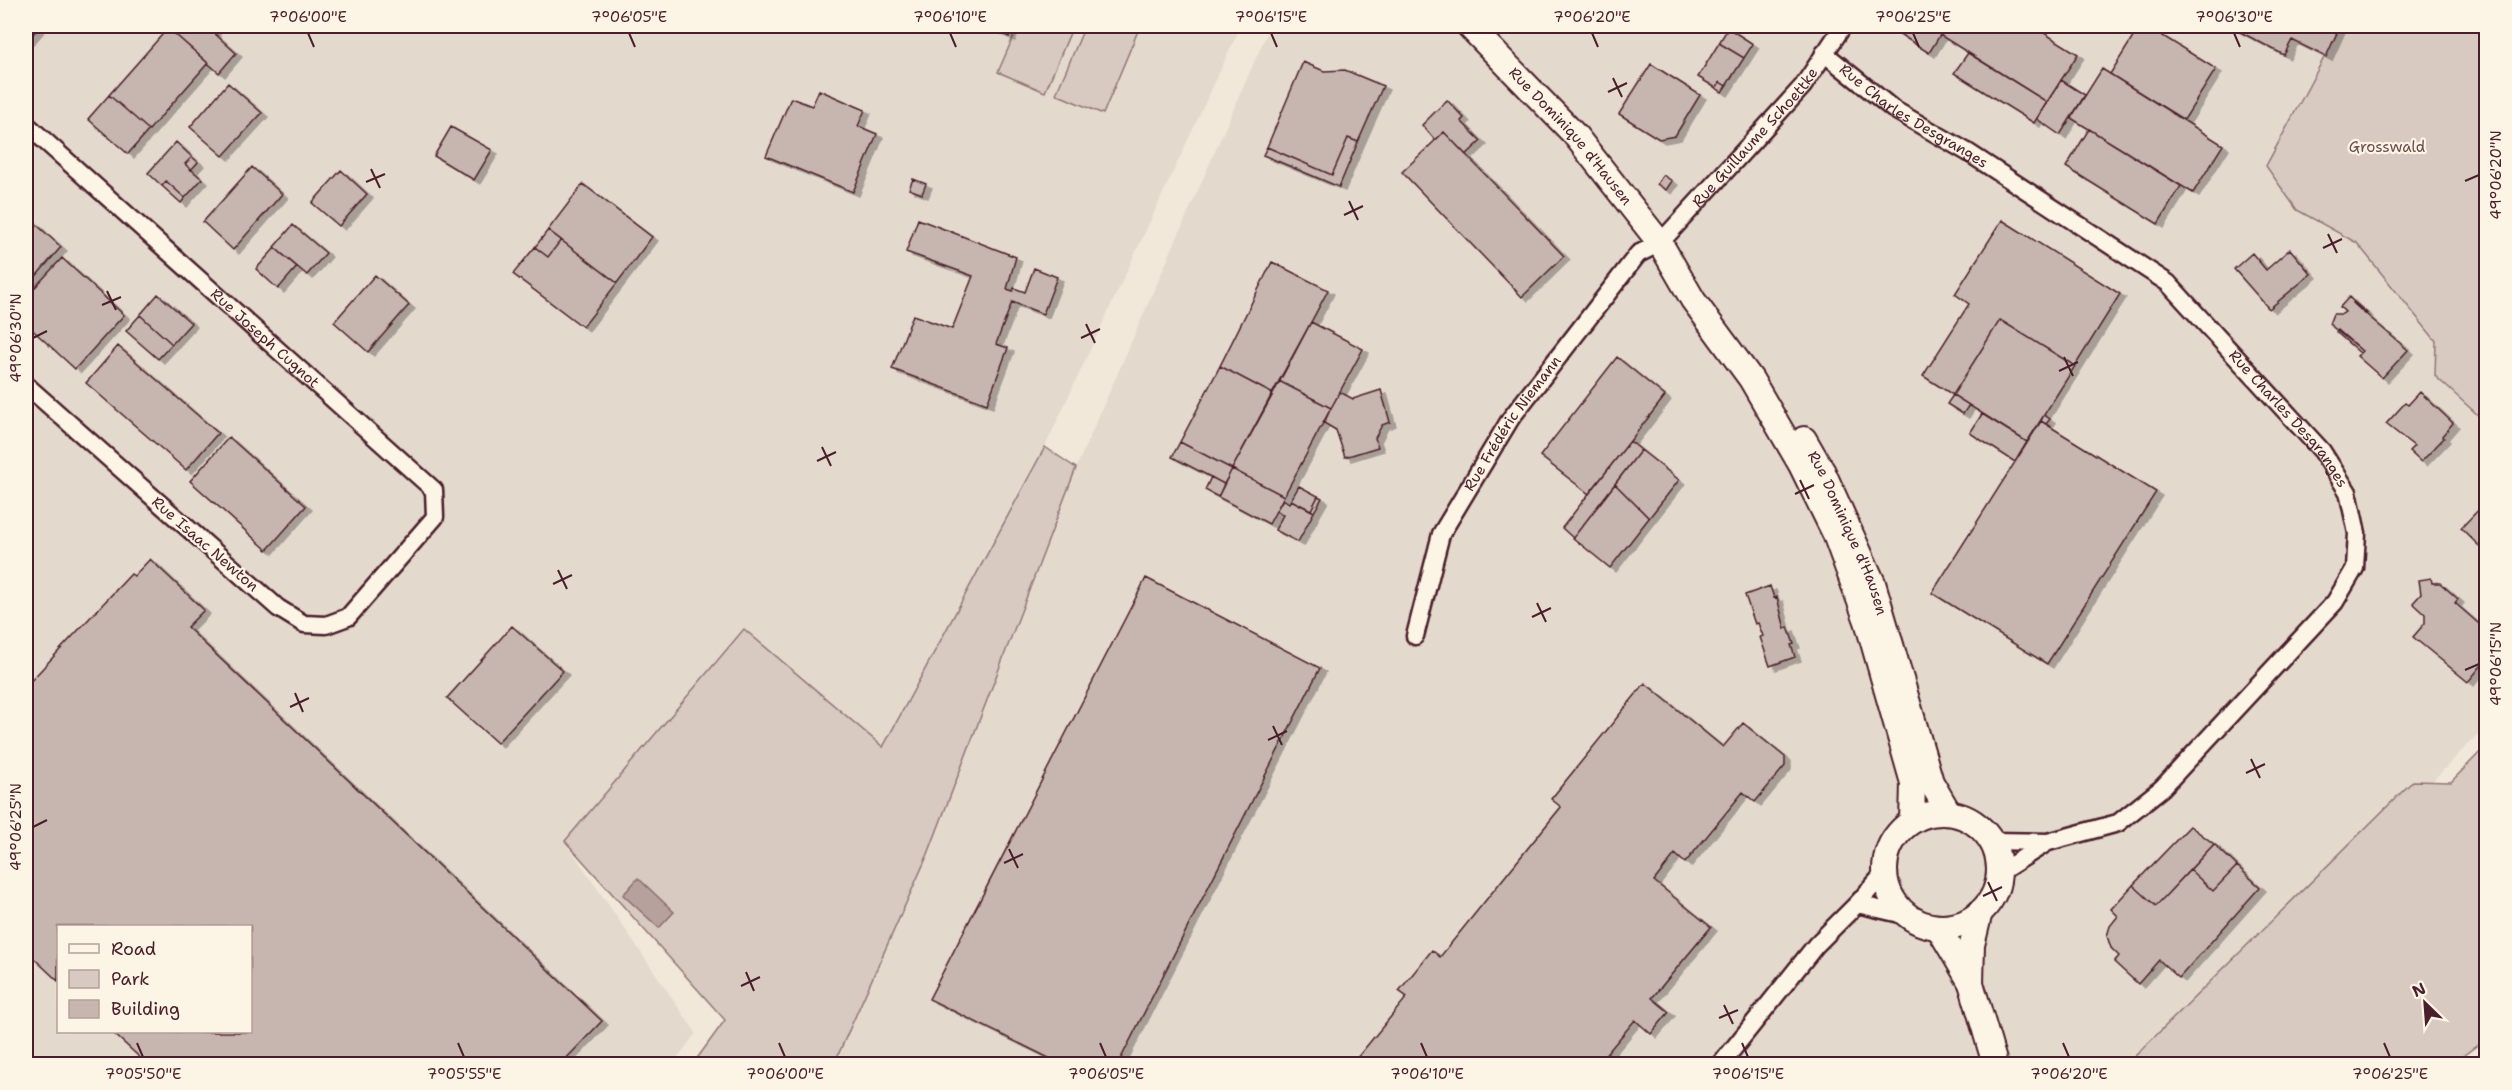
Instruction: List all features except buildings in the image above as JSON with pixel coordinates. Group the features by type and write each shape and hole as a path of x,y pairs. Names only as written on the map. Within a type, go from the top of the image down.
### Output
{"street":[{"name":"Rue Dominique d'Hausen","path":"1469,26 1575,135 1664,248 1700,283 1787,410 1823,472 1873,583 1931,782 1949,813"},
{"name":"Rue Guillaume Schoettke","path":"1664,248 1803,86 1843,26"},
{"name":"Rue Charles Desgranges","path":"1824,53 1893,109 1969,153 2168,284 2322,452 2348,492 2357,533 2355,568 2335,602 2162,788 2118,823 2048,842 1992,841"},
{"name":"Rue Joseph Cugnot","path":"26,124 434,490 435,518 392,567"},
{"name":"Rue Dominique d'Hausen","path":"1664,248 1693,300 1751,379 1801,465 1835,534 1867,621 1913,783 1912,821"},
{"name":"Rue Frédéric Niemann","path":"1416,636 1441,534 1511,418 1638,254 1664,248"},
{"name":"Rue Isaac Newton","path":"26,385 278,608 304,624 326,625 348,617 392,567"},
{"path":"1857,904 1909,916 1938,927 1960,923 1980,912 1990,901 1999,873 1998,856 1992,841 1981,827 1966,817 1949,813 1929,814 1912,821 1900,831 1886,857 1885,872 1888,889 1897,904 1909,916"},
{"name":"Rue Charles Desgranges","path":"1999,873 2048,842"},
{"path":"1721,1065 1816,945 1885,872"},
{"path":"1971,983 1972,945 1980,912"},
{"path":"1938,927 1971,983 1995,1065"}],"shaded area":[{"path":"26,26 1241,26 1045,447 883,748 565,841 696,1033 673,1064 26,1064"},
{"path":"1270,26 2341,26 2266,166 2297,210 2357,243 2436,341 2435,376 2479,417 2486,410 2486,726 2157,1064 834,1064 928,854 1076,468"},
{"path":"638,878 674,912 659,928 623,895"}],"green space":[{"path":"1018,26 1073,26 1045,92 998,72"},
{"path":"1085,26 1140,26 1103,114 1056,94"},
{"name":"Grosswald","path":"2341,26 2486,26 2486,410 2480,417 2435,376 2436,341 2357,243 2297,210 2266,166"},
{"path":"1045,447 1076,468 928,854 834,1064 693,1064 725,1020 565,841 744,629 883,747"},
{"path":"2486,746 2486,1038 2483,1041 2452,1064 2127,1064 2413,781 2451,782"}]}
